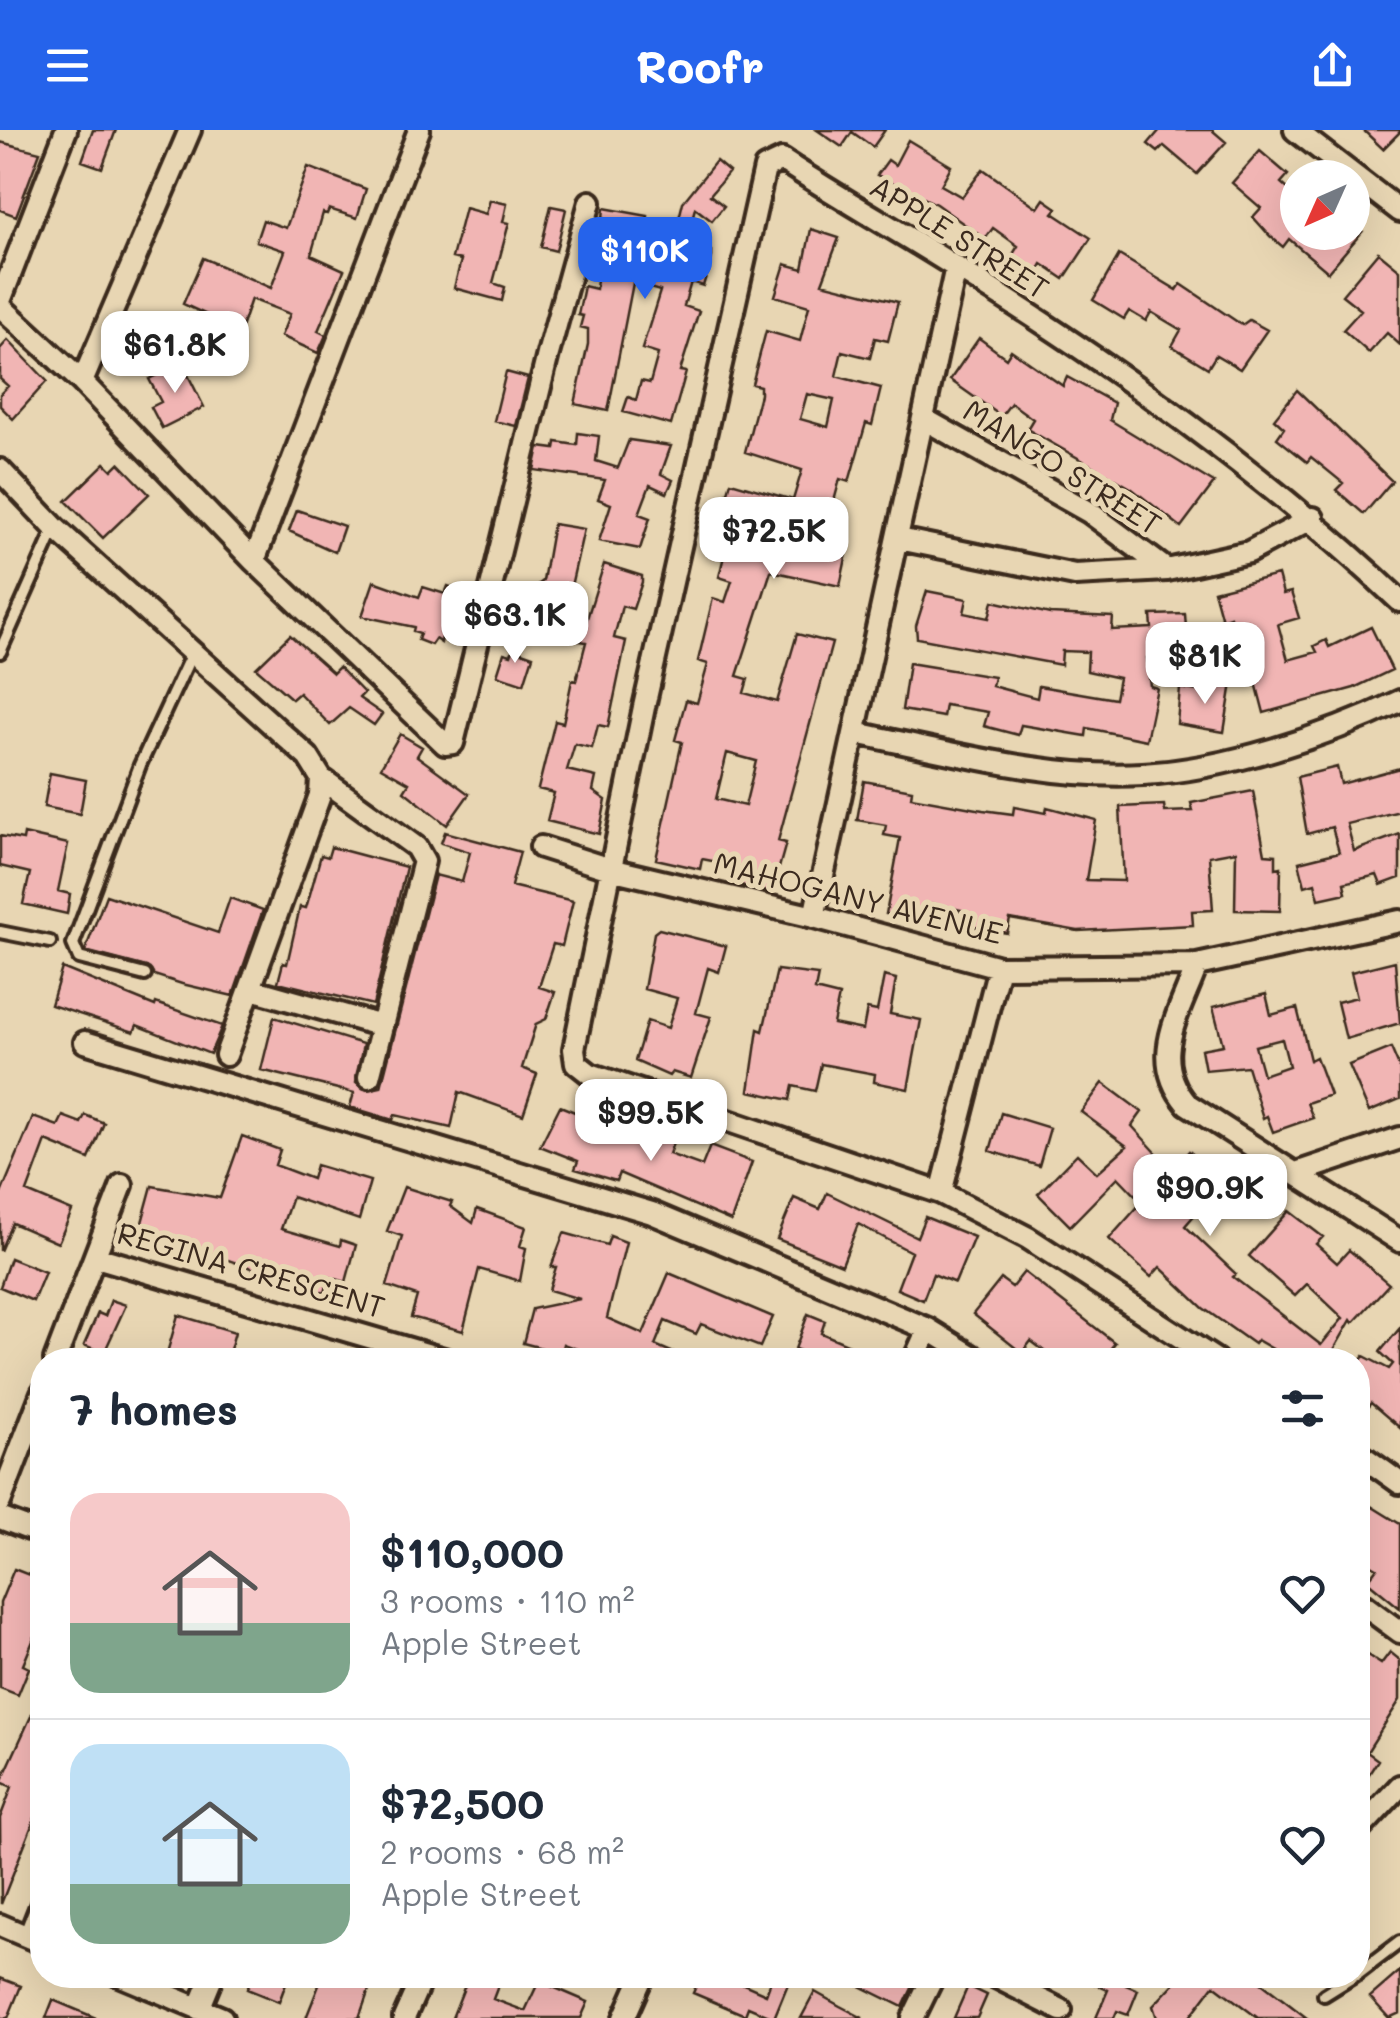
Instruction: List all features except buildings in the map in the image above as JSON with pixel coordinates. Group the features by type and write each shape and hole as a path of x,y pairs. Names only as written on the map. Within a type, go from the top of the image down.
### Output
{"street":[{"path":"66,130 0,304 82,382 254,561 445,744 452,743 548,354 590,202"},
{"path":"82,382 190,130"},
{"path":"254,561 419,130"},
{"path":"1296,130 1400,211"},
{"name":"APPLE STREET","path":"610,869 765,168 782,160 956,267 1182,418 1313,518 1400,601"},
{"path":"814,917 956,267"},
{"name":"MANGO STREET","path":"924,419 1089,512 1167,570"},
{"path":"0,470 55,528 308,757 321,778 416,848 424,861 370,1077"},
{"name":"MANGO STREET","path":"899,539 1075,574 1167,570 1248,552 1313,518"},
{"path":"856,733 1026,766 1143,774 1254,754 1400,702"},
{"path":"226,1055 320,794 321,778"},
{"name":"MAHOGANY AVENUE","path":"542,847 610,869 814,917 998,968 1198,964 1400,921"},
{"path":"610,869 574,1050 576,1063 590,1074 940,1194 1028,1238 1198,1348"},
{"path":"1198,964 1164,1057 1168,1077 1187,1104 1400,1242"},
{"path":"940,1194 998,968"},
{"path":"250,988 382,1026"},
{"path":"85,1042 652,1213 928,1329 959,1348"},
{"path":"1296,1173 1400,1138"},
{"name":"REGINA CRESCENT","path":"60,1348 122,1185"},
{"name":"REGINA CRESCENT","path":"96,1257 407,1348"},
{"path":"919,1348 928,1329"},
{"path":"0,1502 30,1424"},
{"path":"1370,1462 1400,1483"},
{"path":"0,1518 30,1529"},
{"path":"1370,1611 1400,1632"},
{"path":"1370,1817 1400,1786"},
{"path":"0,1926 30,1938"},
{"path":"150,1988 222,2018"},
{"path":"199,2009 208,1988"},
{"path":"404,2018 417,1988"},
{"path":"624,2018 637,1988"},
{"path":"913,2018 928,1988"},
{"path":"1018,1988 1062,2010"}],"lane":[{"path":"0,652 55,528"},
{"path":"145,975 79,958 73,944 140,765 192,652"},
{"path":"0,932 50,942"},
{"path":"1370,1965 1400,1942"},
{"path":"1324,1995 1336,1988"}]}
